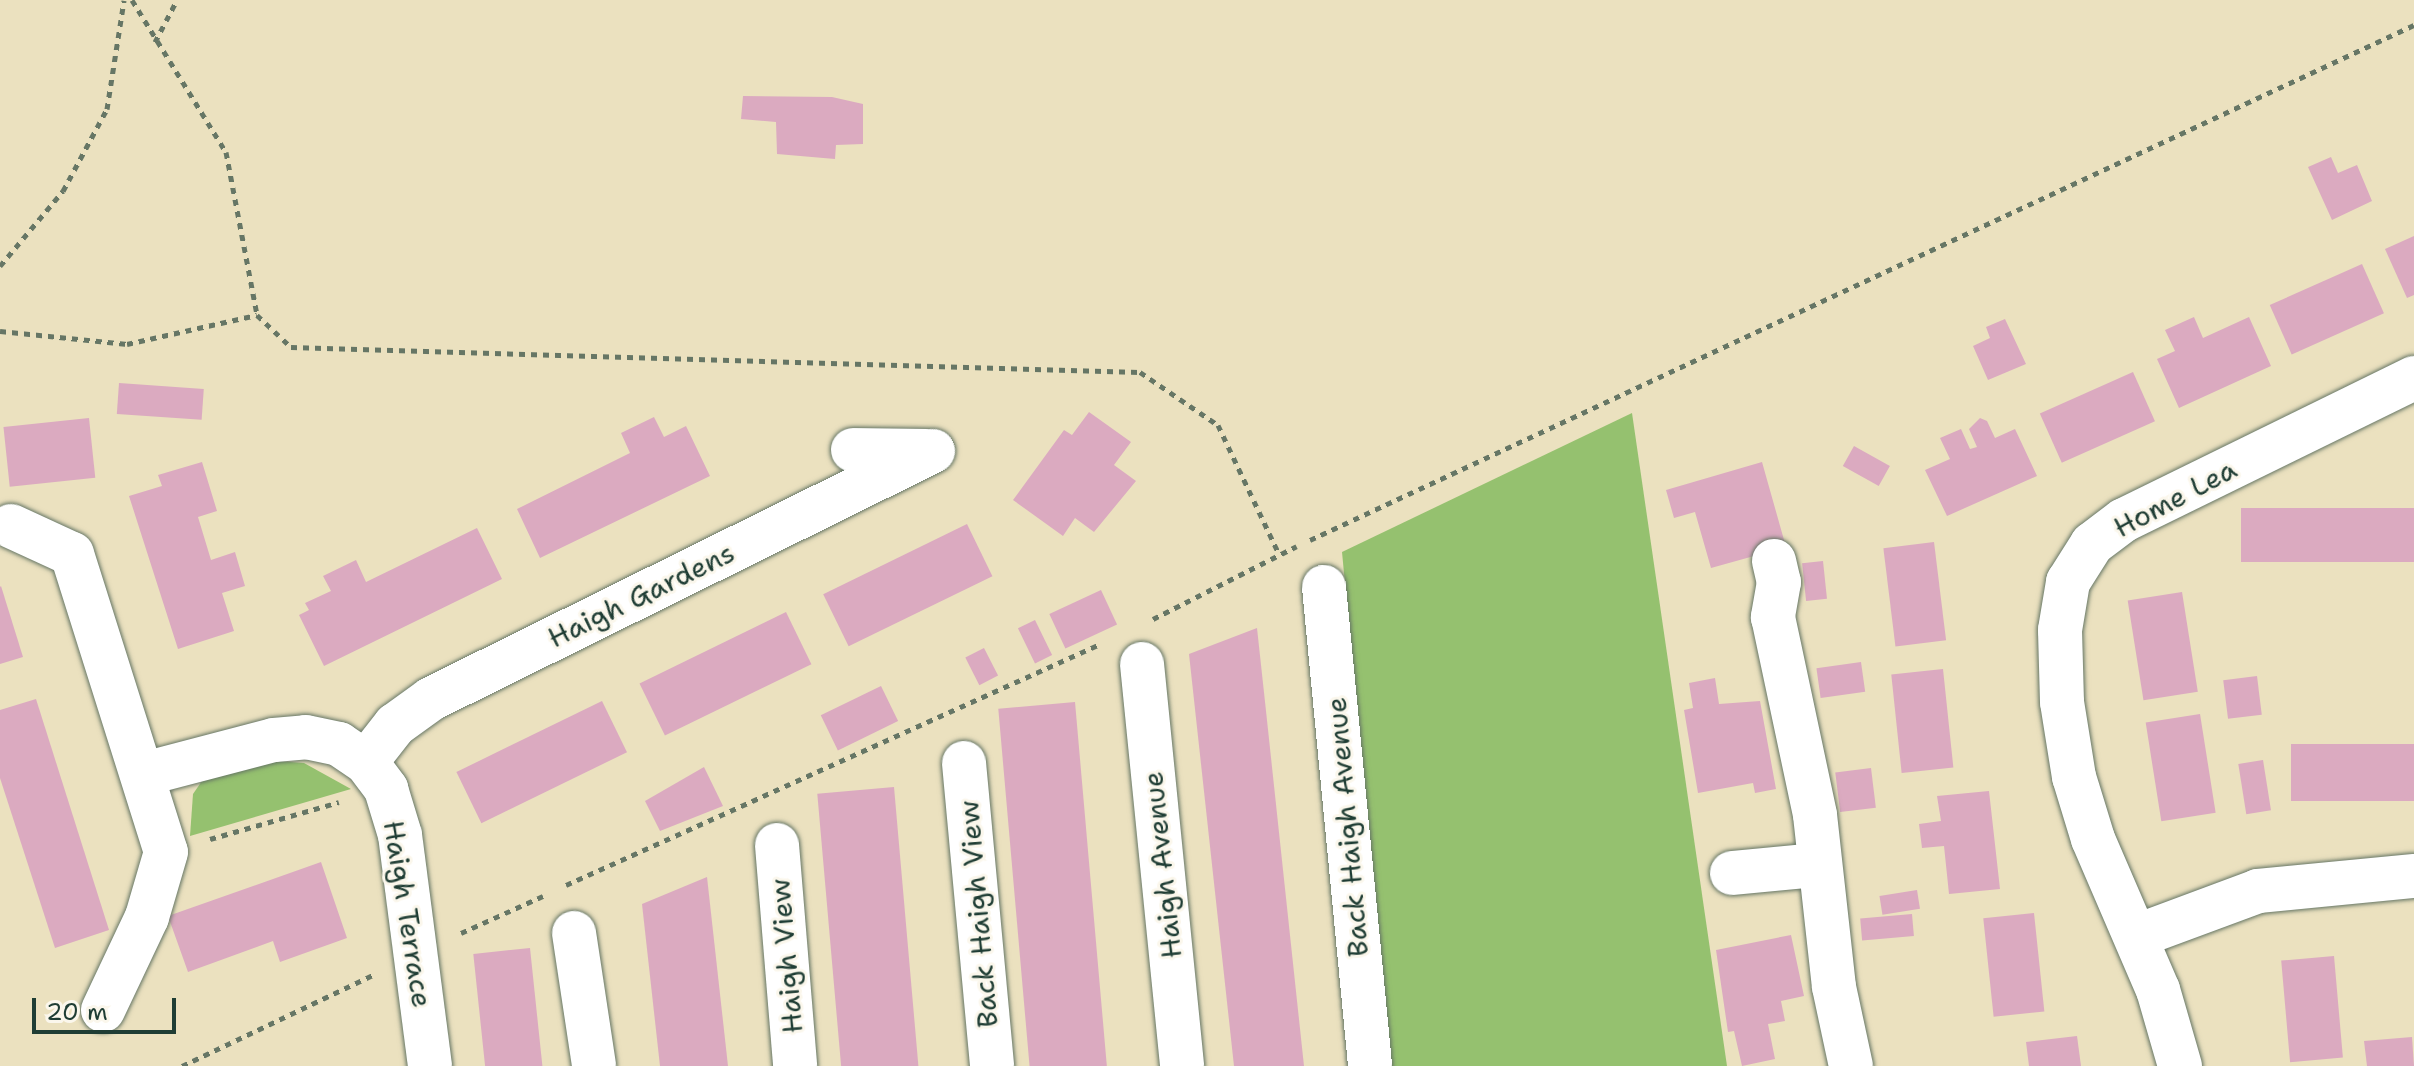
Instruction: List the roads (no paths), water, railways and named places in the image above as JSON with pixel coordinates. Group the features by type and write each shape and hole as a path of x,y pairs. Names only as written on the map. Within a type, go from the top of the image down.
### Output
{"street":[{"name":"Home Lea","path":"2180,1066 2137,936 2093,839 2074,777 2062,702 2060,630 2068,582 2092,544 2124,520 2414,378"},
{"name":"Haigh Gardens","path":"376,775 395,725 431,699 943,451 853,450"},
{"path":"11,526 72,554 144,774 166,852 147,917 103,1010"},
{"path":"1774,561 1779,582 1773,617 1815,815 1817,865 1851,1066"},
{"name":"Back Haigh Avenue","path":"1324,587 1370,1066"},
{"name":"Haigh Avenue","path":"1142,664 1182,1066"},
{"path":"144,774 306,737 339,744 376,775"},
{"name":"Back Haigh View","path":"964,763 992,1066"},
{"name":"Haigh Terrace","path":"376,775 400,835 430,1066"},
{"name":"Haigh View","path":"777,845 795,1066"},
{"path":"1732,873 1817,865"},
{"path":"2137,936 2258,891 2414,876"},
{"path":"574,933 594,1066"}]}
